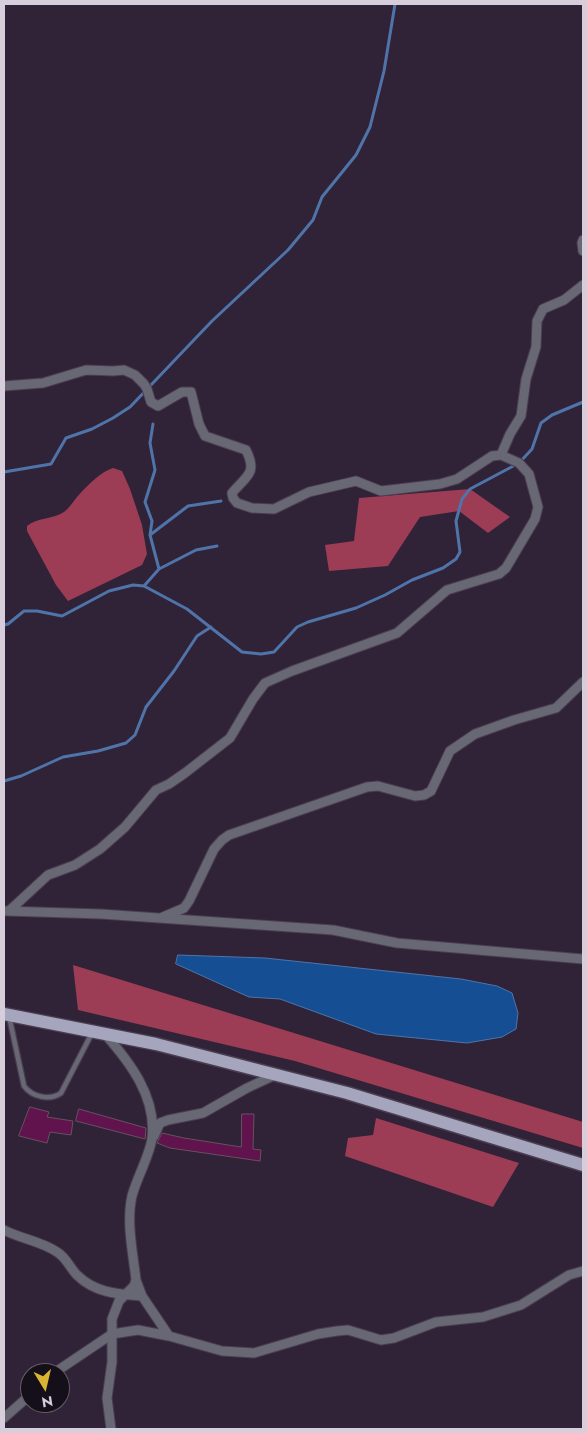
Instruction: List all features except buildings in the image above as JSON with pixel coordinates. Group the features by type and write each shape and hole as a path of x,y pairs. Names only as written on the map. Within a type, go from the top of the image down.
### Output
{"main road":[{"path":"6,1014 98,1032 347,1093 583,1165"}],"street":[{"path":"583,240 583,251"},
{"path":"501,454 521,416 526,380 536,347 537,320 543,309 564,300 583,285"},
{"path":"4,386 43,383 86,370 124,370 135,375 147,389 151,402 158,406 182,392 191,392 199,424 206,436 246,450 252,468 249,476 232,493 237,503 252,508 274,509 309,492 356,481 381,491 440,484 457,479 492,456 501,454 519,463 529,474 538,507 535,519 506,568 500,574 447,590 397,633 292,671 265,684 253,699 230,738 185,774 156,790 125,827 100,849 75,864 48,875 6,911"},
{"path":"160,918 184,908 214,849 222,840 230,835 367,787 378,786 415,796 424,795 431,791 450,752 475,734 556,708 583,682"},
{"path":"6,911 160,918 333,930 397,943 583,959"},
{"path":"98,1032 127,1059 136,1073 151,1115 152,1138"},
{"path":"169,1336 142,1296 136,1280 130,1219 132,1196 152,1138 160,1123 204,1113 247,1088 275,1075"},
{"path":"4,1230 47,1246 60,1253 77,1275 90,1287 125,1295 142,1296"},
{"path":"69,1363 112,1334 138,1330 222,1350 254,1353 318,1334 337,1331 348,1330 381,1340 394,1338 436,1322 482,1317 521,1305 570,1276 583,1271"},
{"path":"111,1429 107,1398 112,1362 112,1319 119,1302 134,1286 136,1280"},
{"path":"4,1418 20,1404"}],"lane":[{"path":"6,1014 24,1086 27,1091 50,1098 56,1097 61,1093 98,1032"}],"shaded area":[{"path":"113,468 122,471 130,489 142,525 147,554 142,565 68,601 56,585 27,531 27,526 35,521 64,512 94,480"},
{"path":"470,489 510,517 488,533 459,511 420,517 388,566 329,571 325,545 354,541 359,498"},
{"path":"73,965 583,1122 583,1148 295,1061 78,1010"},
{"path":"376,1118 519,1163 493,1207 345,1156 348,1138 373,1135"}],"water":[{"path":"178,955 265,958 461,979 497,986 512,993 518,1013 516,1029 502,1037 467,1043 376,1034 280,999 249,997 176,964"}],"waterway":[{"path":"4,472 51,464 66,438 92,429 130,407 212,321 288,250 313,220 322,197 356,155 370,127 384,71 395,4"},
{"path":"4,625 24,611 37,611 62,616 109,591 133,585 144,586 187,609 242,652 261,654 274,652 297,627 356,608 412,580 443,568 456,559 460,552 456,521 462,499 470,489 519,463 532,449 541,423 552,415 583,402"},
{"path":"144,586 159,569 150,535 152,521 145,502 155,470 150,443 153,424"},
{"path":"150,535 188,506 221,501"},
{"path":"159,569 196,550 217,546"},
{"path":"4,781 21,776 63,757 98,751 126,743 135,735 146,707 174,671 197,636 211,627"}]}
